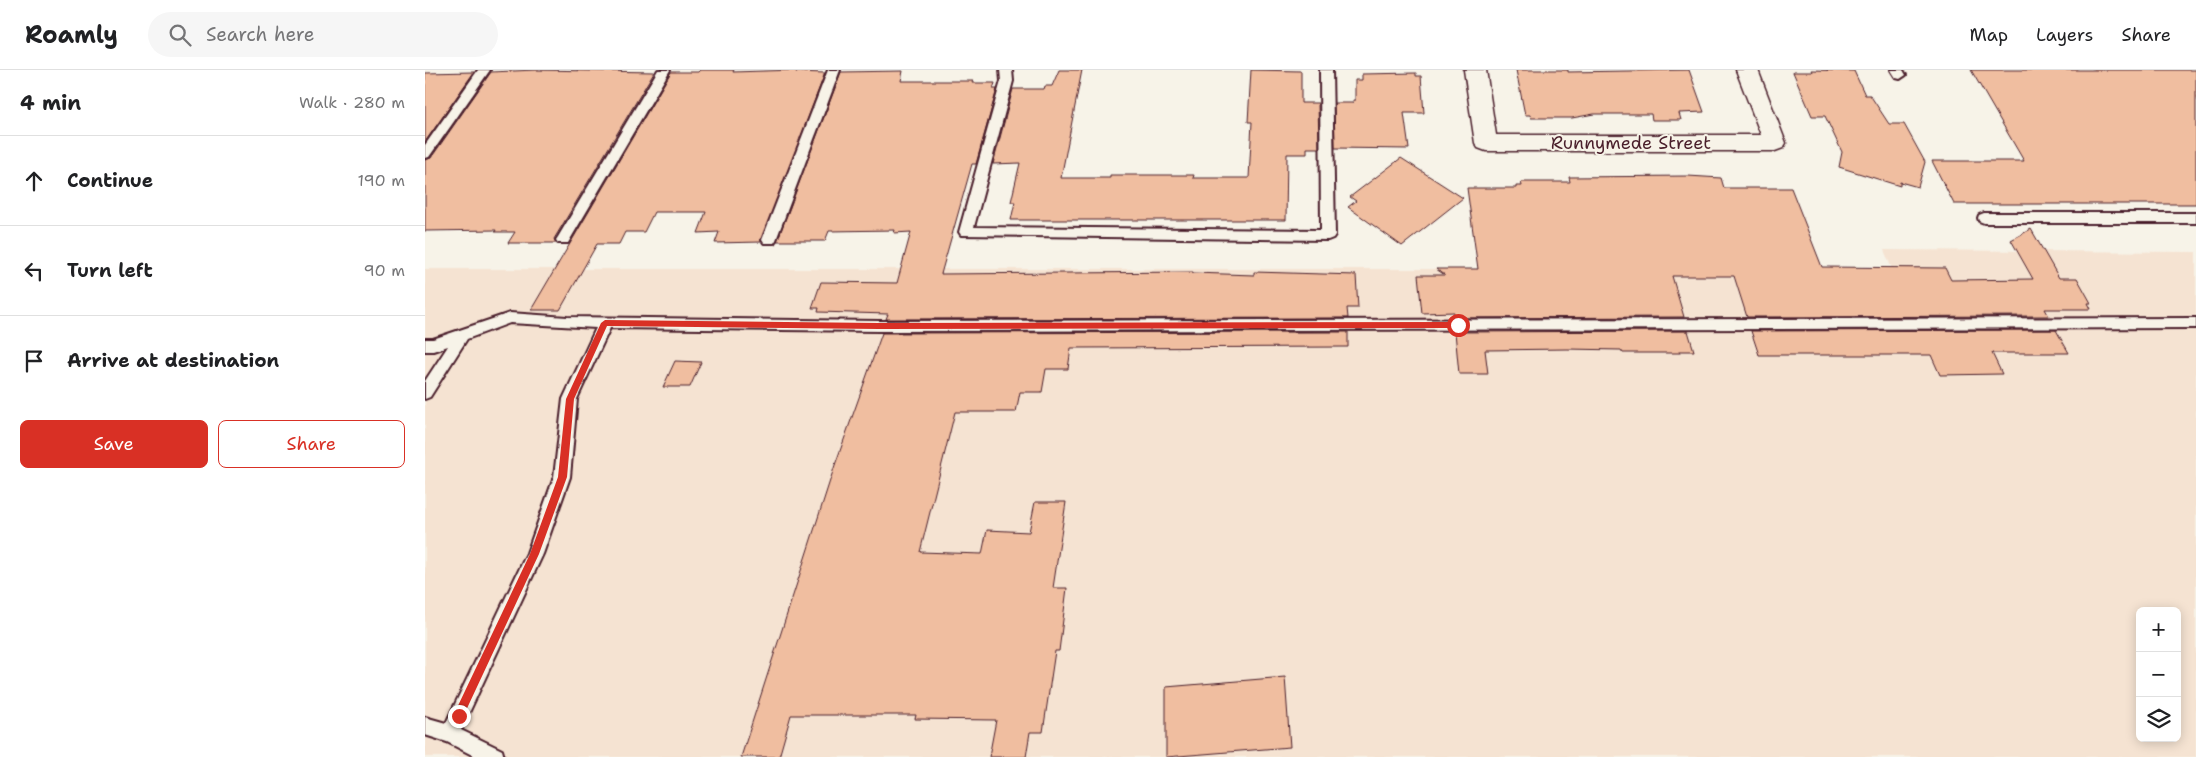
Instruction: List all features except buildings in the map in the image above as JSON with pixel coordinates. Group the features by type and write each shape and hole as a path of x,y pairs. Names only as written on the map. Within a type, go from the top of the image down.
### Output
{"street":[{"name":"Runnymede Street","path":"1475,70 1486,143 1775,143 1747,70"}],"lane":[{"path":"425,154 484,70"},
{"path":"563,240 665,70"},
{"path":"769,240 834,70"},
{"path":"1006,70 1007,81 966,232 1329,235 1326,70"},
{"path":"1984,218 2196,218"},
{"path":"425,345 433,345 510,318 605,323 869,326 2196,323"},
{"path":"450,734 535,554 562,477 570,399 605,323"},
{"path":"425,393 430,377 462,335"},
{"path":"425,726 450,734 495,757"}],"shaded area":[{"path":"1884,250 2196,252 2196,757 425,757 425,269 1892,269"}],"route":[{"path":"459,716 535,554 562,477 570,399 605,323 879,326 1458,325"}]}
